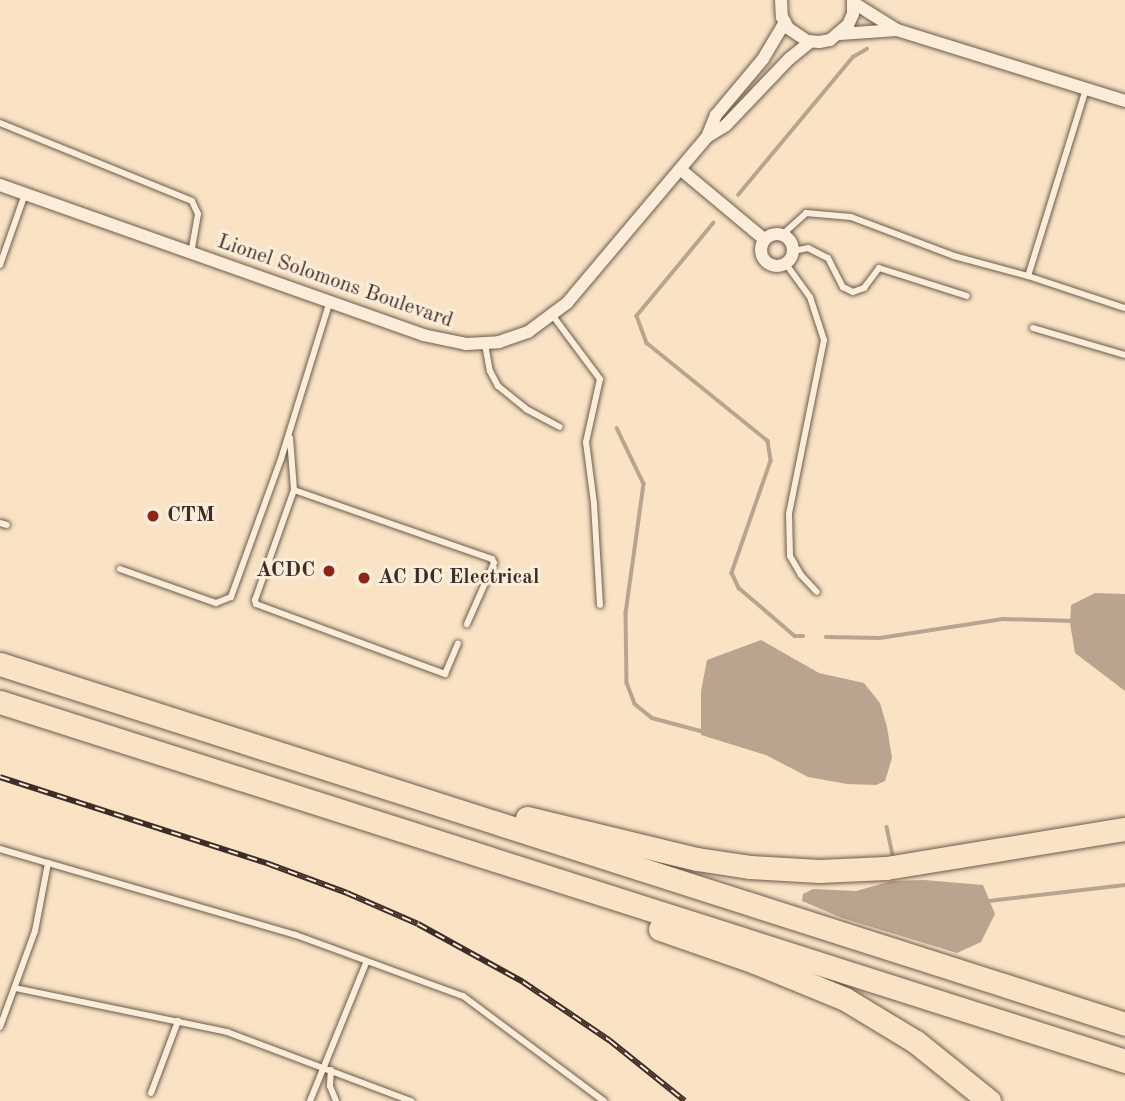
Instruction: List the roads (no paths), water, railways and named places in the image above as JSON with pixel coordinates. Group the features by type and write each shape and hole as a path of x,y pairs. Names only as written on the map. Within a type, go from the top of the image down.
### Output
{"highway":[{"path":"0,664 1125,1024"},
{"path":"0,702 1125,1061"},
{"path":"201,766 802,980 884,1021 916,1042 989,1101"},
{"path":"367,781 697,859 784,870 886,868 1125,829"}],"street":[{"path":"767,0 781,4 785,22 796,36 811,41 830,40 840,34 853,14 853,1"},
{"path":"853,1 897,30 1125,101"},
{"name":"Lionel Solomons Boulevard","path":"707,137 716,115 763,59 785,22"},
{"path":"840,34 897,30"},
{"name":"Lionel Solomons Boulevard","path":"0,185 446,342 485,344 528,332 553,316 707,137 726,125 789,59 811,41"},
{"path":"680,169 764,239"},
{"path":"773,234 783,234 791,241 793,251 786,264 776,266 767,262 761,254 764,239 773,234"}],"lane":[{"path":"1028,276 1086,89"},
{"path":"0,123 192,201 198,214 190,254"},
{"path":"0,265 25,194"},
{"path":"783,234 806,213 851,217 954,256 1028,276 1125,308"},
{"path":"793,251 808,248 828,258 843,287 853,292 864,288 878,268 967,296"},
{"path":"786,264 810,297 824,340 789,514 790,556 801,575 817,592"},
{"path":"120,569 216,603 226,601 235,590 281,459 330,301"},
{"path":"553,316 600,379 586,442 600,605"},
{"path":"1034,328 1125,355"},
{"path":"485,344 490,370 498,386 526,409 560,428"},
{"path":"289,433 294,490 255,600 259,607 445,674 458,644"},
{"path":"294,490 492,559 494,563 467,624"},
{"path":"0,849 296,935 366,963 463,996 604,1101"},
{"path":"0,1027 35,931 48,863"},
{"path":"310,1101 366,963"},
{"path":"15,988 227,1032 411,1101"},
{"path":"150,1093 178,1021"},
{"path":"331,1070 330,1086 336,1101"}],"waterway":[{"path":"738,195 853,57 867,49"},
{"path":"714,223 637,316 647,343 768,441 771,461 732,573 739,588 795,636 803,636"},
{"path":"617,428 644,484 626,613 627,683 635,704 652,718 701,731"},
{"path":"826,637 880,638 1003,619 1074,621"},
{"path":"887,827 893,855"},
{"path":"989,901 1125,885"}],"railway":[{"path":"0,777 269,864 347,893 418,924 523,982 609,1040 685,1101"}],"place":[{"name":"CTM","path":"153,516"},
{"name":"ACDC","path":"329,571"},
{"name":"AC DC Electrical","path":"364,578"}]}
